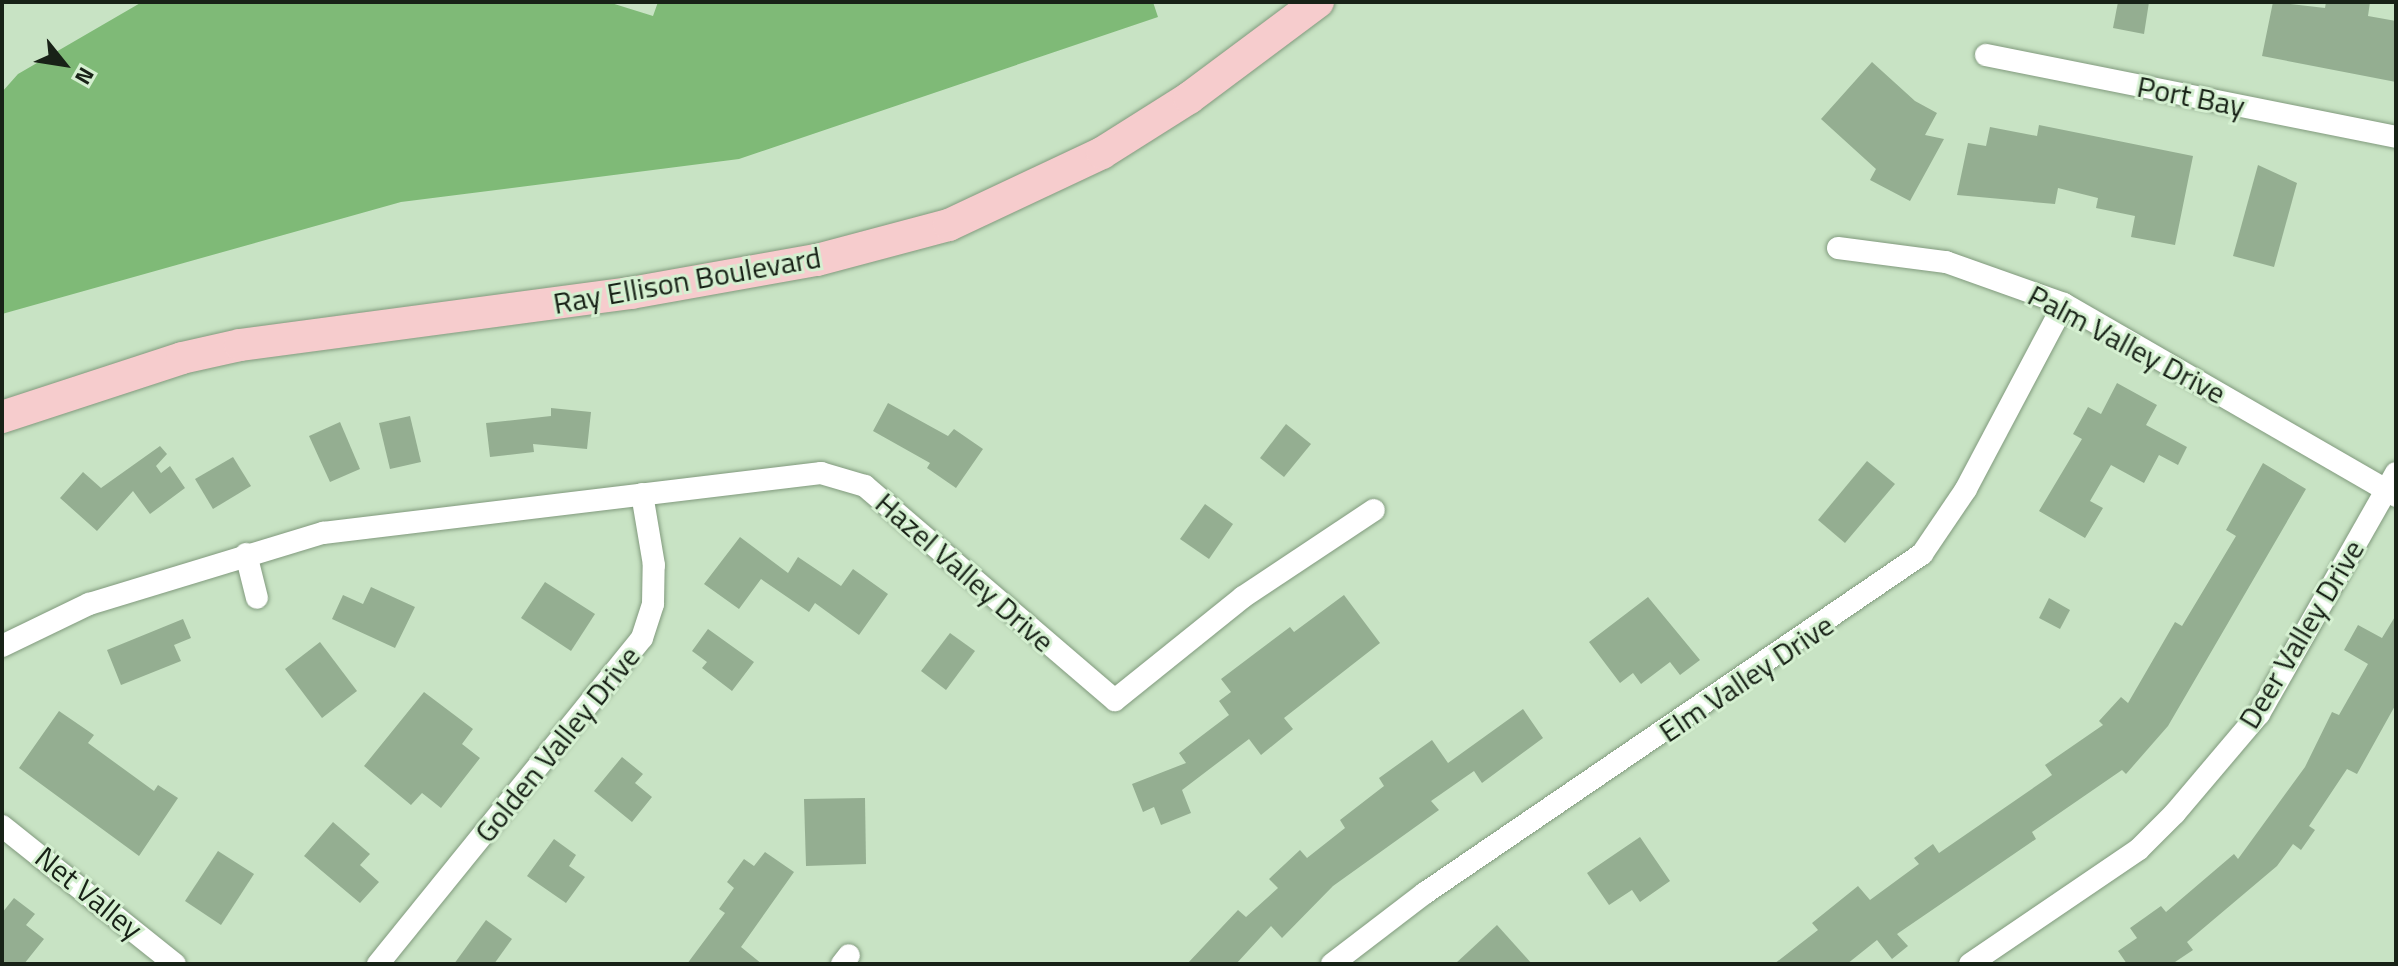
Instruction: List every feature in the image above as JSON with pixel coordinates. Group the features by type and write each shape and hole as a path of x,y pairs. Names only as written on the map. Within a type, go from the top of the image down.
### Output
{"main road":[{"name":"Ray Ellison Boulevard","path":"2,417 182,358 240,345 631,293 817,260 949,225 1102,153 1200,90 1318,2"}],"street":[{"name":"Port Bay","path":"1986,55 2396,137"},
{"name":"Palm Valley Drive","path":"1838,248 1946,262 2064,304 2393,487"},
{"name":"Elm Valley Drive","path":"1332,964 1425,893 1922,554 1960,500 2064,304"},
{"name":"Hazel Valley Drive","path":"2,646 89,604 323,533 821,473 865,486 1115,700 1243,597 1374,510"},
{"name":"Deer Valley Drive","path":"1970,964 2139,849 2175,813 2259,714 2393,487"},
{"name":"Golden Valley Drive","path":"378,964 642,638 653,604 654,565 642,494"},
{"path":"246,554 257,598"},
{"name":"Net Valley","path":"2,826 175,964"}],"green space":[{"path":"142,2 608,2 653,16 658,2 1153,2 1158,17 739,159 401,202 2,314 2,92 18,74"}],"building":[{"path":"2118,2 2149,2 2144,34 2113,28"},
{"path":"2273,2 2325,8 2326,2 2370,2 2368,16 2396,21 2396,82 2262,56"},
{"path":"1872,62 1915,101 1937,113 1925,135 1944,139 1910,201 1870,180 1876,169 1821,119"},
{"path":"2039,125 2193,156 2175,245 2131,237 2135,216 2096,208 2098,198 2058,188 2055,204 1957,195 1968,143 1986,146 1990,127 2037,136"},
{"path":"2258,165 2297,183 2274,267 2233,256"},
{"path":"2117,383 2157,405 2146,425 2187,447 2178,465 2159,455 2144,483 2111,465 2090,501 2103,508 2085,538 2039,511 2082,439 2073,434 2088,407 2101,414"},
{"path":"888,403 948,436 954,429 983,449 956,488 927,468 930,463 873,431"},
{"path":"551,408 591,412 587,449 533,444 534,452 490,457 486,423 551,416"},
{"path":"410,416 421,462 390,469 379,423"},
{"path":"340,422 360,469 330,482 309,436"},
{"path":"1286,424 1311,444 1284,477 1260,458"},
{"path":"160,446 167,454 156,466 161,473 170,466 185,488 150,514 133,491 97,531 60,498 83,472 101,488"},
{"path":"233,457 251,486 213,509 195,479"},
{"path":"1867,461 1895,484 1845,543 1818,520"},
{"path":"2263,463 2306,489 2168,726 2126,774 2122,770 2032,832 2036,839 1897,934 1908,946 1892,959 1877,940 1847,964 1774,964 1818,930 1812,923 1858,886 1870,900 1919,864 1914,858 1933,844 1939,853 2052,775 2045,765 2103,725 2099,721 2121,697 2128,703 2175,622 2182,626 2236,536 2226,530"},
{"path":"1205,504 1233,524 1209,559 1180,539"},
{"path":"740,537 788,573 798,557 841,586 853,569 888,594 859,635 815,603 809,612 761,579 739,609 704,584"},
{"path":"545,582 595,614 571,651 521,618"},
{"path":"371,587 415,607 395,648 332,619 343,595 363,604"},
{"path":"1344,595 1380,643 1284,718 1293,729 1261,755 1249,739 1182,790 1191,813 1161,825 1154,807 1143,812 1132,784 1186,763 1179,753 1229,715 1219,701 1231,692 1221,679 1290,627 1294,632"},
{"path":"1648,597 1700,660 1680,675 1670,662 1641,684 1633,673 1620,683 1589,642"},
{"path":"2049,598 2070,610 2060,629 2039,618"},
{"path":"2396,615 2396,704 2357,774 2347,769 2309,826 2315,830 2301,850 2293,844 2277,866 2187,942 2193,950 2172,964 2127,964 2118,951 2137,938 2130,928 2161,906 2166,912 2234,854 2238,859 2305,767 2332,712 2339,715 2368,664 2344,650 2358,625 2382,638"},
{"path":"183,619 191,638 174,645 181,661 121,685 107,650"},
{"path":"708,629 754,662 732,691 702,668 707,662 692,651"},
{"path":"950,633 975,651 946,690 921,671"},
{"path":"320,642 357,691 322,718 285,669"},
{"path":"424,692 473,729 462,744 480,758 441,808 422,793 411,805 364,766"},
{"path":"1523,709 1543,738 1482,783 1474,771 1431,801 1439,810 1333,886 1282,938 1271,926 1236,964 1187,964 1238,910 1246,917 1278,888 1269,879 1300,850 1307,858 1345,828 1340,820 1384,786 1379,778 1432,740 1448,763"},
{"path":"59,711 94,735 88,743 154,791 158,785 178,798 139,856 19,768"},
{"path":"622,757 643,774 635,783 652,797 632,822 594,791"},
{"path":"865,798 866,864 806,866 804,799"},
{"path":"333,822 370,854 360,865 379,882 360,903 304,856"},
{"path":"1640,837 1670,881 1640,902 1632,890 1609,905 1587,873"},
{"path":"554,839 576,855 569,866 585,877 566,903 527,876"},
{"path":"218,851 254,874 221,925 185,901"},
{"path":"765,852 794,872 741,947 762,964 687,964 725,913 719,909 734,888 727,882 744,859 754,866"},
{"path":"14,898 35,914 26,925 44,939 24,964 2,964 2,913"},
{"path":"486,920 512,939 494,964 454,964"},
{"path":"1497,925 1532,964 1455,964"}]}
